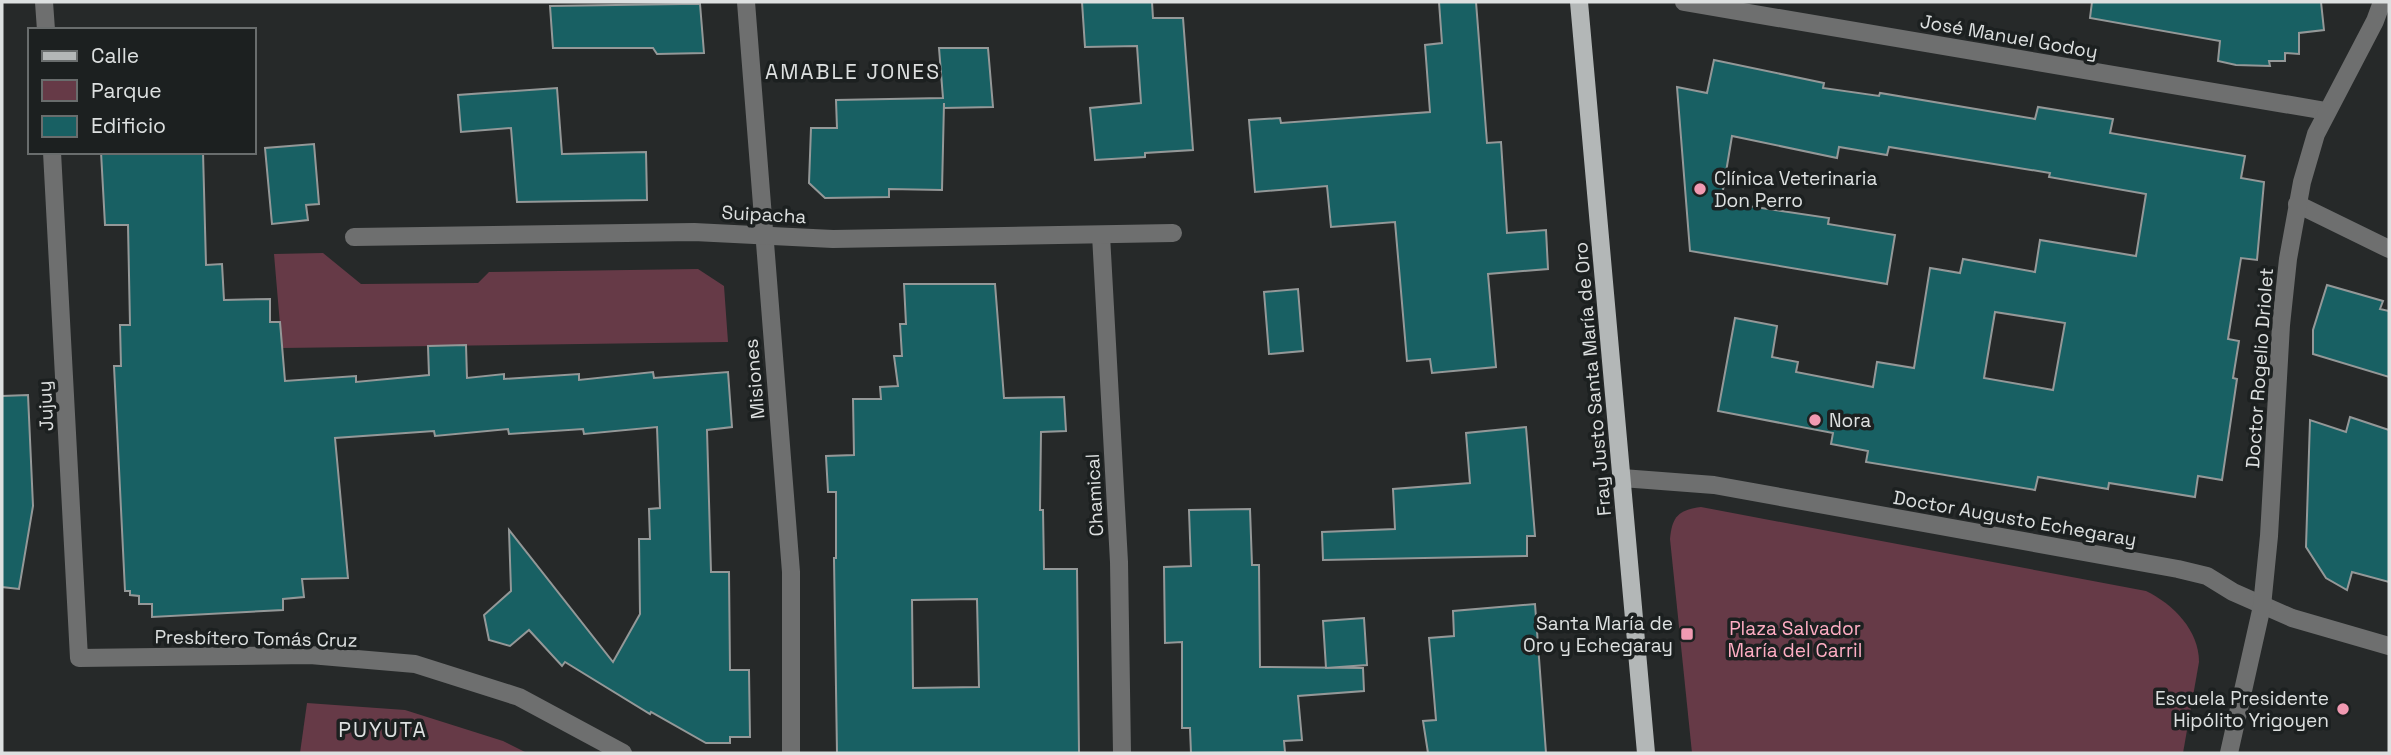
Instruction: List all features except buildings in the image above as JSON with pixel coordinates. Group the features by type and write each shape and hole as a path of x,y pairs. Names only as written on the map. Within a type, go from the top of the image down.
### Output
{"main road":[{"name":"Fray Justo Santa María de Oro","path":"1579,2 1646,753"}],"street":[{"path":"44,2 46,28"},
{"name":"Misiones","path":"746,2 791,572 791,753"},
{"name":"José Manuel Godoy","path":"1684,2 2326,111"},
{"name":"Doctor Rogelio Driolet","path":"2229,753 2262,606 2269,536 2281,325 2297,204 2310,153 2326,111 2375,21 2382,2"},
{"name":"Jujuy","path":"52,154 79,658"},
{"path":"2297,204 2389,249"},
{"name":"Suipacha","path":"354,237 694,232 833,239 1173,233"},
{"name":"Chamical","path":"1101,235 1119,562 1122,753"},
{"name":"Doctor Augusto Echegaray","path":"1622,478 1714,485 2178,569 2207,576 2262,606 2292,618 2389,646"},
{"name":"Presbítero Tomás Cruz","path":"79,658 310,655 415,664 519,697 624,753"}],"green space":[{"path":"323,253 361,284 478,283 489,272 698,269 724,286 728,342 282,348 274,254"},
{"name":"Plaza Salvador María del Carril","path":"1701,507 2146,591 2156,596 2183,619 2198,650 2199,662 2183,753 1692,753 1670,539 1672,525 1678,516 1687,510"},
{"path":"307,703 405,710 503,741 527,753 300,753"}],"place":[{"name":"Clínica Veterinaria Don Perro","path":"1700,189"},
{"name":"Nora","path":"1815,420"},
{"name":"Santa María de Oro y Echegaray","path":"1687,634"},
{"name":"Escuela Presidente Hipólito Yrigoyen","path":"2343,709"}],"district":[{"name":"AMABLE JONES","path":"853,72"},
{"name":"PUYUTA","path":"383,730"}]}
